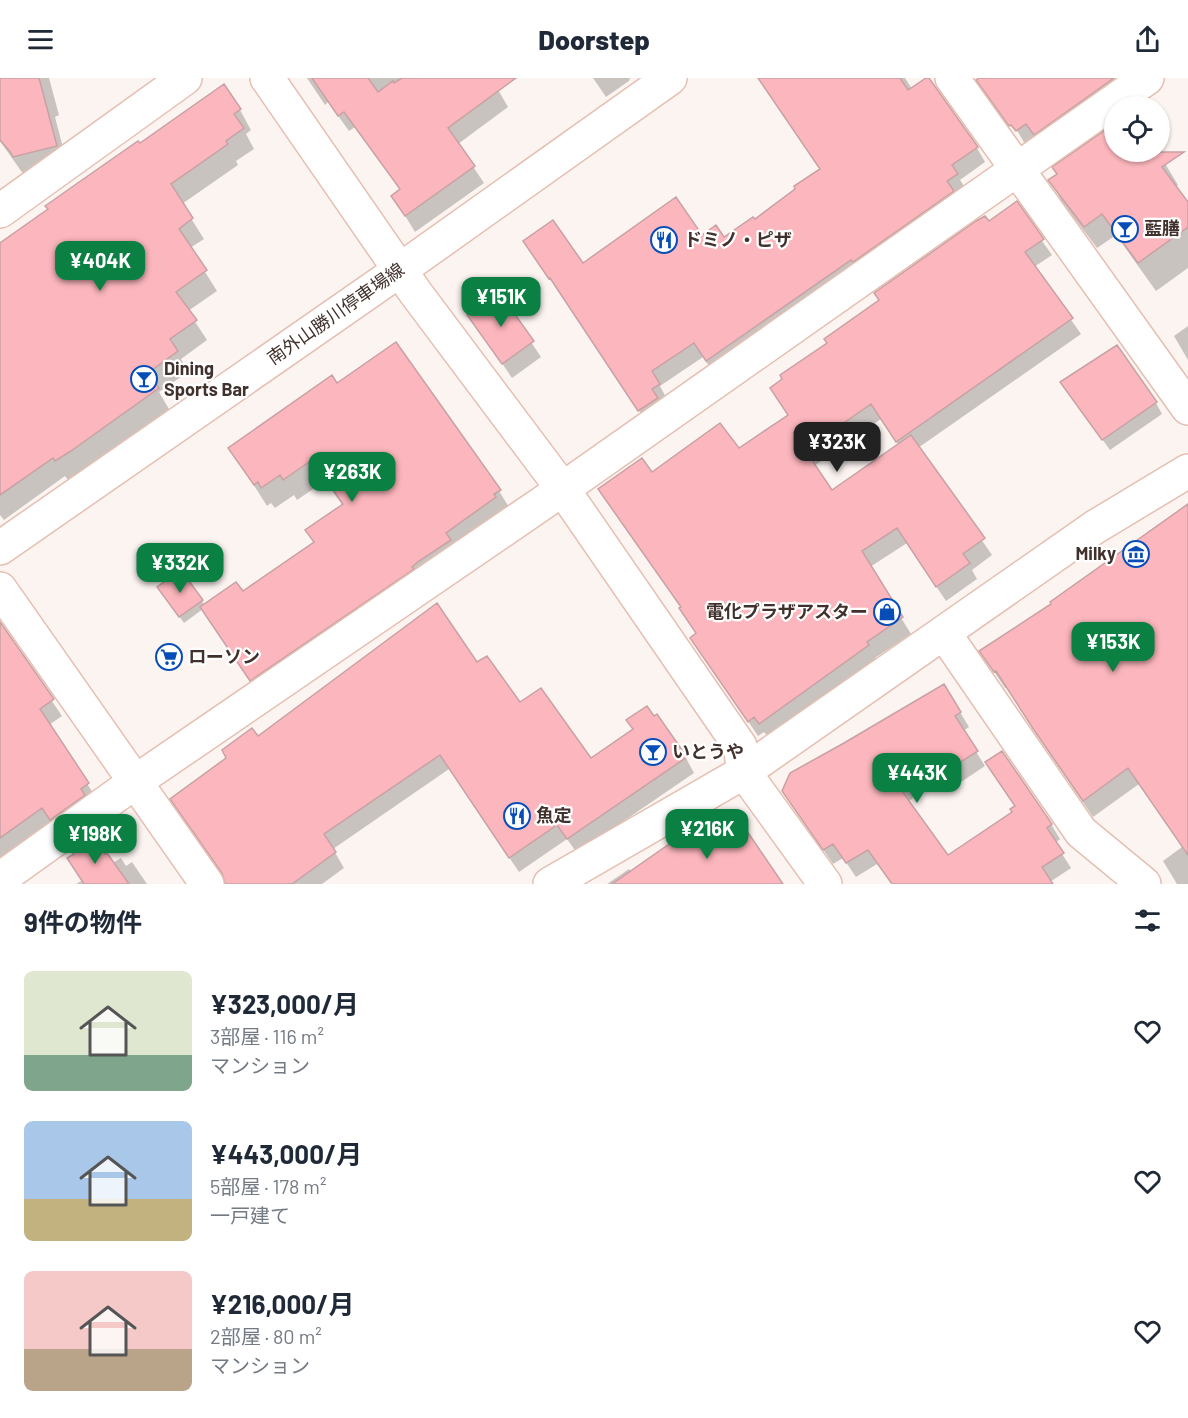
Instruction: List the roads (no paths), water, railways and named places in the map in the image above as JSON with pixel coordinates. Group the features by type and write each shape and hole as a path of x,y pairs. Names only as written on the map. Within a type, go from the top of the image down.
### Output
{"street":[{"path":"0,211 185,78"},
{"path":"267,78 400,270 562,488 740,746 744,772 825,884"},
{"name":"南外山勝川停車場線","path":"0,548 400,270 670,78"},
{"path":"952,78 1188,408"},
{"path":"0,879 135,782 562,488 1147,78"},
{"path":"550,884 744,772 1095,527 1188,471"},
{"path":"0,589 207,884"},
{"path":"944,633 1081,832 1144,884"}],"place":[{"name":"藍膳","path":"1125,229"},
{"name":"ドミノ・ピザ","path":"664,240"},
{"name":"Dining Sports Bar","path":"144,379"},
{"name":"Milky","path":"1136,554"},
{"name":"電化プラザアスター","path":"887,612"},
{"name":"ローソン","path":"169,657"},
{"name":"いとうや","path":"653,752"},
{"name":"魚定","path":"517,816"}]}
